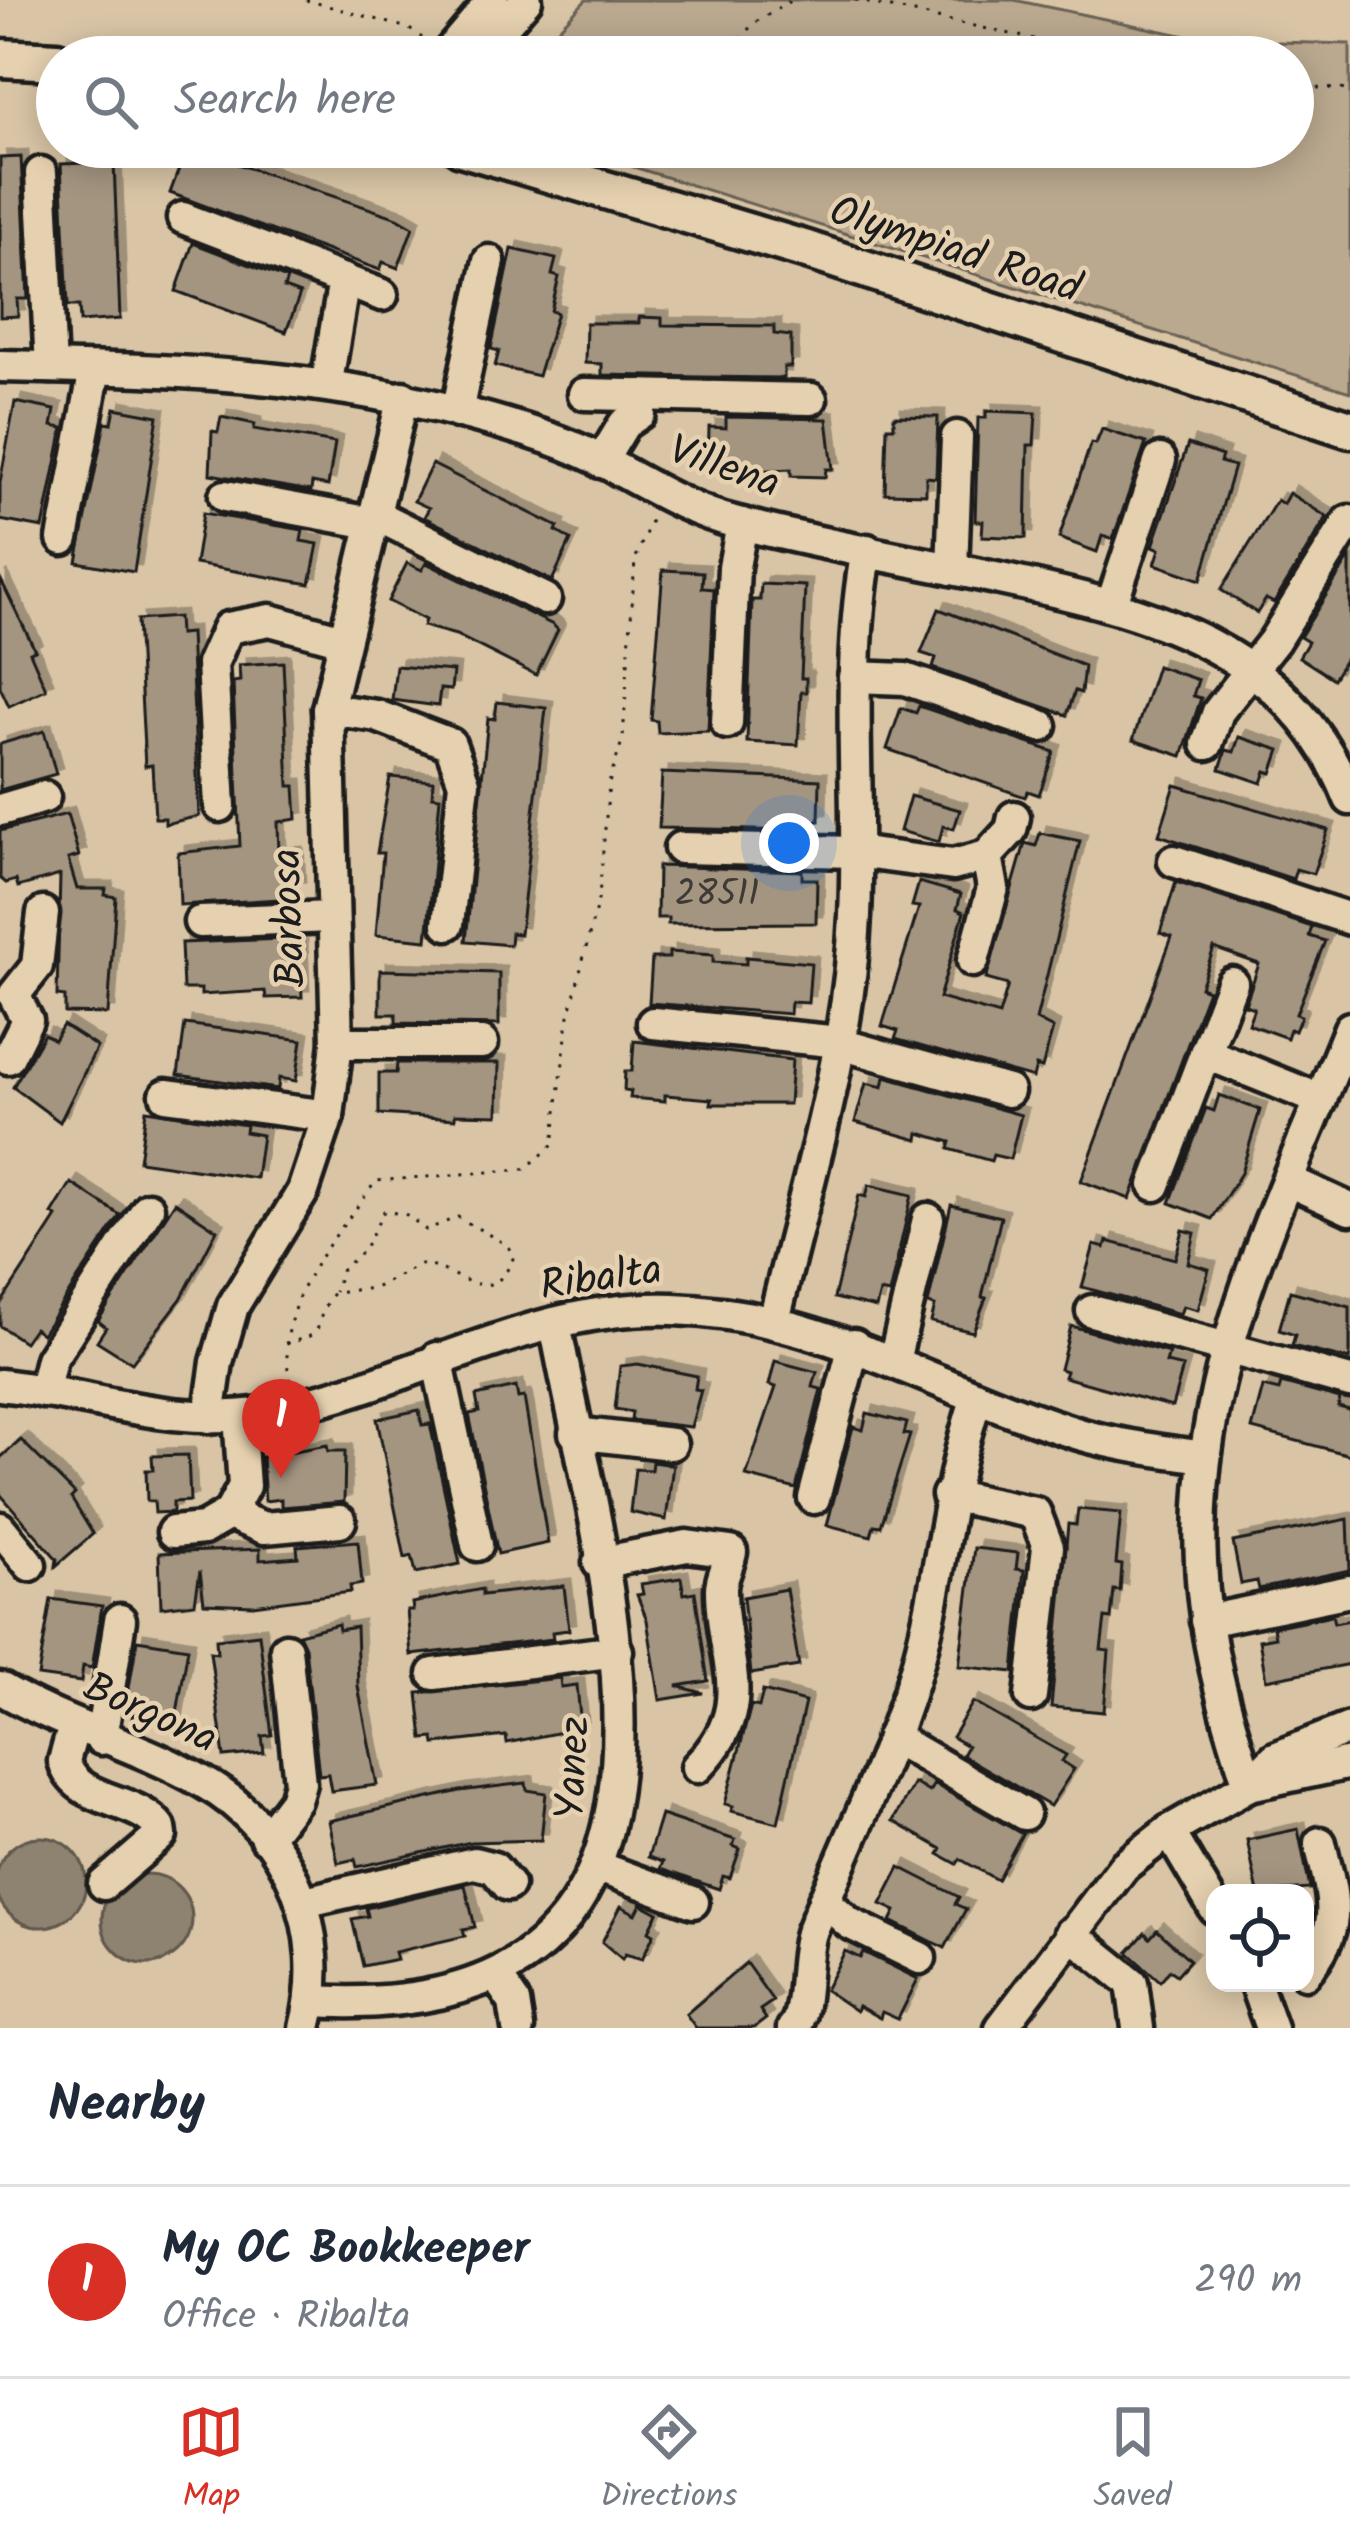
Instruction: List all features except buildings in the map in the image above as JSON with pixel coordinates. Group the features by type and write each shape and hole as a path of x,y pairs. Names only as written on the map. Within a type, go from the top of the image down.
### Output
{"main road":[{"path":"0,58 36,60"},
{"name":"Olympiad Road","path":"532,168 807,250 1350,429"}],"street":[{"path":"469,36 493,0"},
{"path":"481,36 526,0"},
{"path":"41,173 51,368"},
{"path":"183,218 382,295"},
{"path":"457,412 489,261"},
{"path":"327,382 344,280"},
{"name":"Villena","path":"0,366 327,382 404,397 558,441 665,498 742,524 1112,603 1194,633 1251,670 1313,735 1347,782"},
{"path":"63,539 94,369"},
{"path":"584,394 811,399"},
{"path":"601,462 624,424 640,413 641,395"},
{"name":"Barbosa","path":"229,1514 244,1486 224,1417 217,1362 233,1306 303,1191 328,1116 337,1043 328,709 404,397"},
{"path":"952,569 957,437"},
{"path":"1112,603 1160,460"},
{"path":"225,496 373,519 544,599"},
{"path":"1207,745 1218,712 1349,521"},
{"path":"728,723 734,567 742,524"},
{"path":"773,1321 840,1043 855,918 853,626 867,550"},
{"path":"220,806 212,664 229,628 270,620 343,640"},
{"path":"854,677 905,679 1041,726"},
{"path":"328,709 377,716 450,744 464,783 448,924"},
{"path":"0,810 44,797"},
{"path":"680,848 855,853 953,865 987,856 1011,830 1014,817"},
{"path":"974,961 993,888 987,856"},
{"path":"1174,861 1350,919"},
{"path":"8,1058 27,1020 7,993 37,966 43,914"},
{"path":"200,922 332,917"},
{"path":"1155,1185 1232,983"},
{"path":"653,1023 840,1043 1008,1091"},
{"path":"1249,1785 1222,1700 1206,1621 1201,1562 1204,1457 1226,1348 1350,1028"},
{"path":"337,1043 482,1043"},
{"path":"1205,1053 1322,1100"},
{"path":"166,1095 328,1116"},
{"path":"1289,1181 1350,1209"},
{"path":"43,1392 51,1359 148,1208"},
{"path":"894,1360 928,1219"},
{"name":"Ribalta","path":"0,1385 168,1417 224,1417 296,1406 555,1323 668,1309 773,1321 854,1345 1080,1434 1204,1457"},
{"path":"1092,1311 1350,1382"},
{"name":"Yanez","path":"309,2014 423,2018 503,1986 565,1935 604,1869 615,1836 620,1786 616,1651 555,1323"},
{"path":"814,1498 854,1345"},
{"path":"437,1358 477,1545"},
{"path":"793,2028 804,2010 803,1958 892,1737 930,1614 948,1495 977,1397"},
{"path":"575,1433 671,1444"},
{"path":"948,1495 1035,1513 1048,1547 1031,1696"},
{"path":"173,1532 203,1529 229,1514 264,1528 340,1521"},
{"path":"0,1528 31,1565"},
{"path":"599,1563 687,1546 731,1552 721,1585 736,1692 723,1742 697,1767"},
{"path":"1206,1621 1350,1592"},
{"path":"104,1884 161,1835 160,1828 141,1812 76,1784 64,1761 87,1733 120,1620"},
{"path":"266,1838 296,1800 300,1783 286,1648"},
{"path":"434,1673 616,1651"},
{"name":"Borgona","path":"0,1688 87,1733 198,1779 238,1807 289,1868 304,1902 316,1948 309,2014"},
{"path":"1001,2028 1124,1866 1169,1831 1249,1785 1275,1758 1350,1728"},
{"path":"892,1737 1024,1814"},
{"path":"1249,1785 1350,1762"},
{"path":"1169,1831 1206,1895"},
{"path":"1314,1962 1327,1946 1335,1911 1320,1843"},
{"path":"304,1902 474,1863 494,1868 508,1885"},
{"path":"604,1869 693,1902"},
{"path":"824,1900 848,1923 920,1958"},
{"path":"1070,1933 1132,1983 1138,2028"},
{"path":"503,1986 514,2002 518,2028"},
{"path":"1263,1992 1271,2028"}],"path":[{"path":"306,0 422,36"},
{"path":"743,36 754,23 792,0"},
{"path":"856,0 1020,36"},
{"path":"1314,87 1350,90"},
{"path":"296,1406 283,1344 299,1291 376,1180 525,1169 539,1162 554,1144 568,1020 599,896 609,783 623,738 635,560 642,534 665,498"},
{"path":"283,1344 310,1342 316,1336 340,1270 364,1250 384,1211 407,1214 426,1231 458,1217 507,1245 514,1256 508,1269 487,1284 467,1283 420,1265 375,1288 334,1292"}],"shaded area":[{"path":"586,0 1014,0 1186,36 551,36"},
{"path":"1314,43 1350,44 1350,392 637,168 1314,168"},
{"path":"24,1840 58,1840 83,1865 83,1899 58,1924 24,1924 -1,1899 -1,1865"},
{"path":"147,1874 179,1887 192,1919 179,1951 147,1964 115,1951 102,1919 115,1887"}],"place":[{"name":"My OC Bookkeeper","path":"281,1478"}]}
